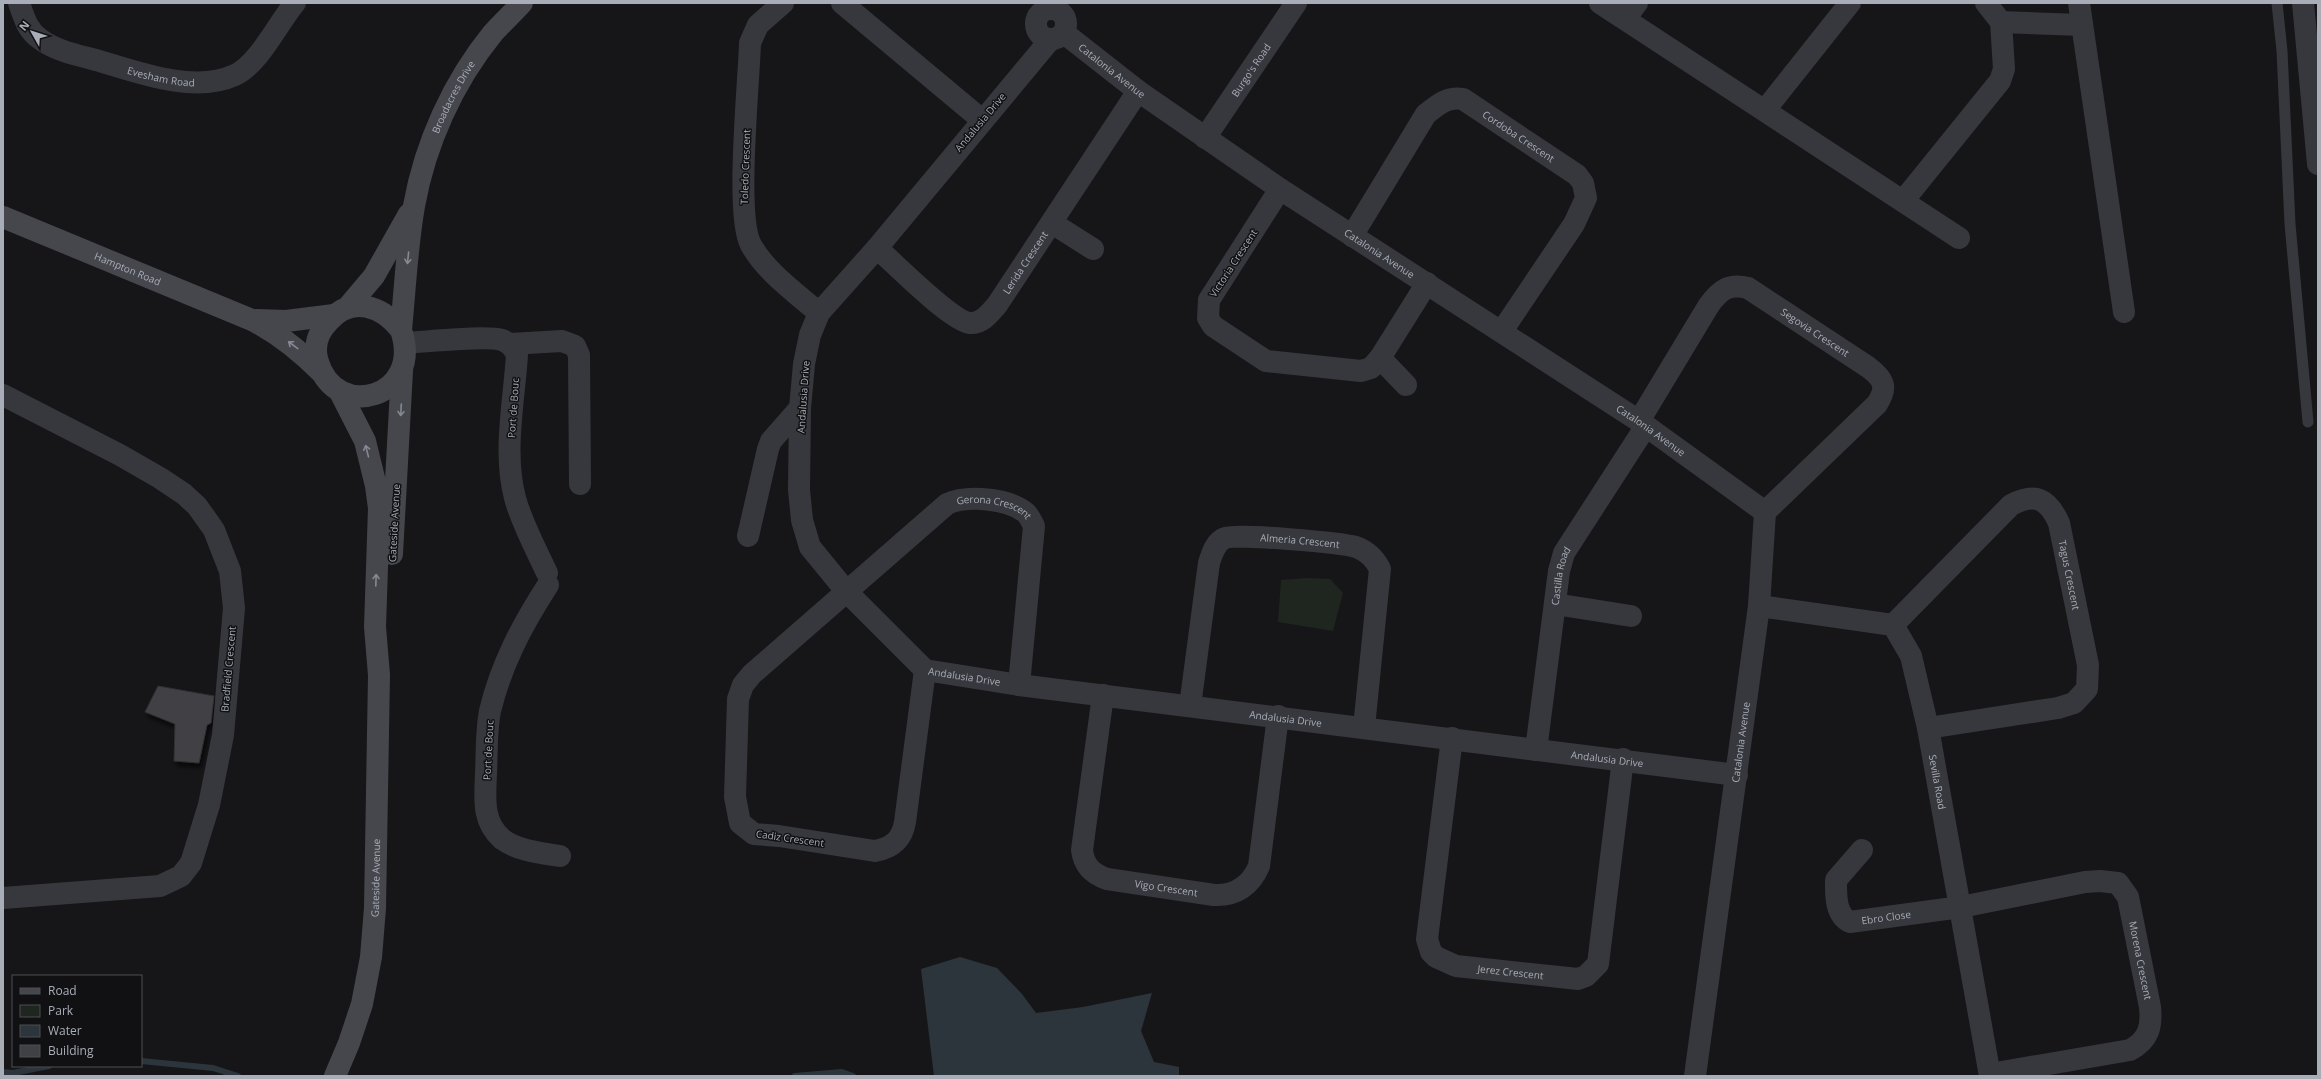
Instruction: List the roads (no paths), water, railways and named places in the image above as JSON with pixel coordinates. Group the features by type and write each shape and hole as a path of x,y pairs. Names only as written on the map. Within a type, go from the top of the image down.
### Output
{"street":[{"name":"Evesham Road","path":"20,3 27,24 33,33 51,46 148,76 191,82 227,78 237,74 266,44 295,3"},
{"name":"Broadacres Drive","path":"414,206 374,276 340,312 323,327 317,341 316,357 321,372 329,383 340,392 354,396 368,396 382,391 394,383 402,371 406,358 403,336 414,206 433,139 443,113 463,76 493,33 522,3"},
{"name":"Toledo Crescent","path":"783,3 758,25 750,43 744,229 757,255 819,313"},
{"path":"842,3 982,120"},
{"name":"Burgo's Road","path":"1205,138 1296,3"},
{"path":"1600,3 1631,11 1764,110 1960,238"},
{"path":"1764,110 1850,3"},
{"path":"1903,201 2000,81 2004,69 2000,22 1986,3"},
{"path":"2079,3 2124,312"},
{"path":"2303,3 2318,164"},
{"name":"Catalonia Avenue","path":"1049,8 1036,26 1043,38 1057,36 1280,189 1643,423 1766,512 1759,606 1695,1076"},
{"path":"2000,22 2082,25"},
{"name":"Andalusia Drive","path":"1057,36 982,120 876,248 819,313 810,335 805,356 800,408 799,490 802,520 810,547 846,591 924,670 1019,685 1278,716 1536,750 1623,759 1737,775"},
{"name":"Lerida Crescent","path":"876,248 952,314 970,323 986,318 997,305 1052,223 1138,91"},
{"name":"Cordoba Crescent","path":"1352,236 1426,114 1439,104 1453,97 1463,99 1578,175 1583,183 1586,198 1574,224 1502,331"},
{"name":"Victoria Crescent","path":"1280,189 1209,300 1208,318 1222,334 1266,360 1361,371 1371,368 1380,358 1427,283"},
{"name":"Hampton Road","path":"3,217 252,320 278,334 297,348 321,372"},
{"path":"1052,223 1093,249"},
{"name":"Segovia Crescent","path":"1643,423 1708,306 1720,291 1731,286 1748,288 1868,367 1881,378 1883,384 1883,393 1876,404 1766,512"},
{"path":"340,312 363,306 378,309 391,317 403,336 495,338 510,344 562,341 575,346 579,355 580,484"},
{"name":"Hampton Road","path":"252,320 286,321 340,312"},
{"name":"Port de Bouc","path":"510,344 517,355 511,439 511,477 515,497 548,579 513,644 490,712 486,745 485,803 489,821 503,839 530,851 560,856"},
{"path":"1380,358 1406,385"},
{"name":"Gateside Avenue","path":"379,674 391,583 402,371"},
{"name":"Gateside Avenue","path":"335,1076 349,1043 362,1004 371,957 375,908 379,674 376,627 378,514 376,486 365,441 340,392"},
{"name":"Bradfield Crescent","path":"3,396 126,458 160,478 197,506 214,530 224,554 230,571 234,608 223,735 212,790 191,863 181,876 160,886 3,898"},
{"path":"748,536 768,449 771,442 800,408"},
{"name":"Castilla Road","path":"1536,750 1559,571 1569,542 1643,423"},
{"name":"Gerona Crescent","path":"846,591 947,504 962,498 985,499 1011,505 1026,513 1034,526 1035,534 1019,685"},
{"name":"Tagus Crescent","path":"1893,625 2011,505 2023,498 2035,498 2050,506 2059,523 2088,665 2087,689 2074,703 2058,708 1928,728"},
{"name":"Almeria Crescent","path":"1190,706 1209,563 1216,546 1225,537 1250,536 1356,547 1376,560 1380,569 1364,727"},
{"name":"Cadiz Crescent","path":"846,591 752,674 744,684 738,699 736,721 735,797 740,823 754,834 778,836 875,851 886,849 894,844 904,832 924,670"},
{"path":"1555,604 1631,616"},
{"path":"1759,606 1893,625"},
{"name":"Sevilla Road","path":"1893,625 1911,656 1928,728 1990,1075"},
{"name":"Vigo Crescent","path":"1104,695 1082,850 1084,862 1094,873 1106,879 1214,895 1224,895 1239,890 1251,881 1259,866 1278,716"},
{"name":"Jerez Crescent","path":"1452,738 1427,939 1431,952 1456,966 1578,979 1586,976 1598,964 1623,759"},
{"name":"Ebro Close","path":"1862,850 1836,880 1838,906 1845,920 1856,922 1961,907"},
{"name":"Morena Crescent","path":"1961,907 2085,882 2100,880 2118,883 2128,897 2150,1007 2151,1019 2146,1038 2140,1045 2130,1050 1990,1075"}],"lane":[{"path":"2278,3 2282,51 2290,224 2308,422"}],"water":[{"path":"960,957 997,968 1022,994 1036,1013 1083,1007 1152,993 1141,1031 1154,1062 1179,1067 1179,1076 934,1076 921,969"}],"waterway":[{"path":"142,1061 213,1068 238,1076"},
{"path":"3,1072 13,1073 44,1067"},
{"path":"795,1076 842,1072 853,1076"}]}
